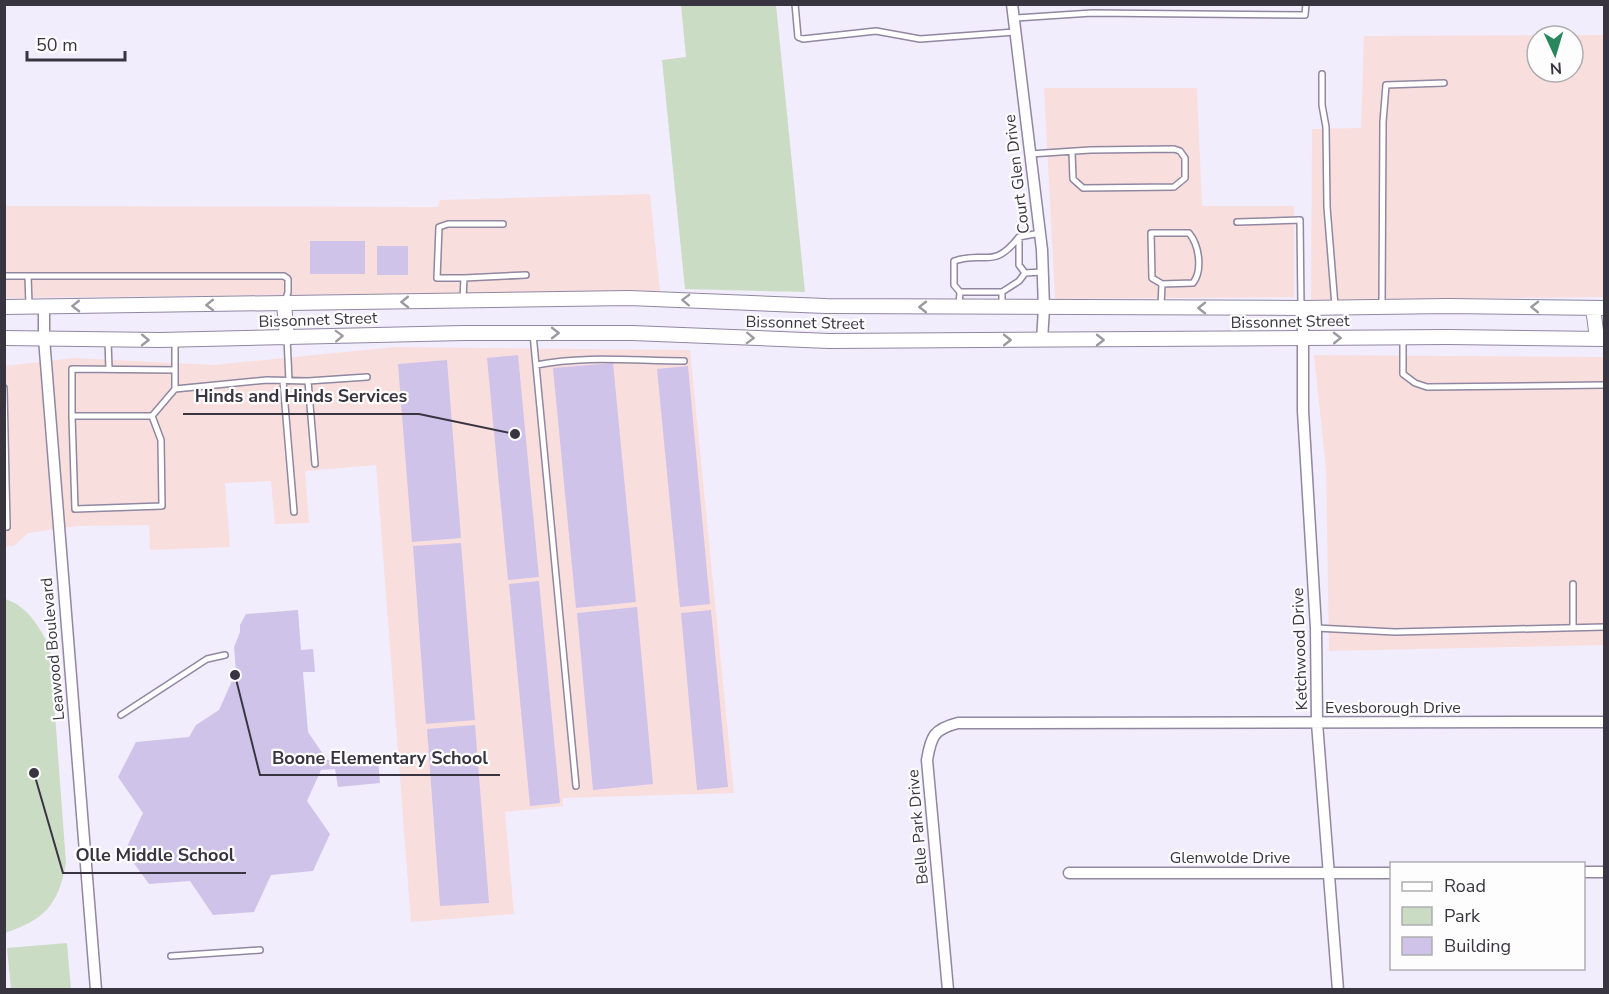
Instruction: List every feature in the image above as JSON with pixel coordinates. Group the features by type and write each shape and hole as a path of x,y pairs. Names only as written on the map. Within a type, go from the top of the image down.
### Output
{"main road":[{"name":"Bissonnet Street","path":"4,307 629,298 826,306 1599,308"},
{"path":"284,304 287,338"},
{"path":"1599,308 1601,338"},
{"name":"Bissonnet Street","path":"4,339 175,340 464,333 632,333 829,341 1601,338"}],"street":[{"name":"Court Glen Drive","path":"1012,4 1040,234 1044,308 1042,340"},
{"name":"Leawood Boulevard","path":"44,306 44,338 96,990"},
{"name":"Ketchwood Drive","path":"1302,308 1304,411 1316,628 1317,723 1338,990"},
{"name":"Evesborough Drive","path":"1038,723 1605,722"},
{"name":"Belle Park Drive","path":"948,990 927,760 930,742 941,727 958,723 1038,723"},
{"path":"1585,872 1605,872"},
{"name":"Glenwolde Drive","path":"1069,873 1390,873"}],"lane":[{"path":"795,4 798,37 802,39 876,32 920,39 1015,32"},
{"path":"1091,4 1092,13"},
{"path":"1014,18 1092,13 1305,15 1306,4"},
{"path":"1322,74 1322,105 1326,127 1327,207 1335,307"},
{"path":"1382,307 1383,122 1386,85 1444,83"},
{"path":"1030,154 1090,150 1174,149 1180,151 1185,158 1185,178 1174,187 1083,188 1073,179 1072,152"},
{"path":"1237,222 1300,220 1302,308"},
{"path":"503,224 448,224 439,227 436,278 526,275"},
{"path":"1189,232 1197,245 1198,276 1193,283 1162,284 1152,279 1151,233 1189,232"},
{"path":"959,307 960,292 954,285 954,261 996,258 1009,250 1019,237 1040,234"},
{"path":"1019,237 1019,265 1025,273"},
{"path":"960,292 1002,292 1019,281 1025,273 1042,272"},
{"path":"4,276 284,276 288,279 288,292 284,304"},
{"path":"28,276 29,306"},
{"path":"463,301 464,278"},
{"path":"1161,308 1162,284"},
{"path":"1002,292 1002,307"},
{"path":"532,333 576,786"},
{"path":"1403,337 1403,374 1414,383 1427,387 1605,385"},
{"path":"287,338 286,381 294,512"},
{"path":"108,340 109,369"},
{"path":"72,416 152,416 175,389 175,340"},
{"path":"536,365 613,358 634,361 684,361"},
{"path":"152,416 161,440 162,506 75,509 72,369 175,370"},
{"path":"175,389 267,380 308,381 367,377"},
{"path":"308,381 315,464"},
{"path":"4,388 7,527 4,527"},
{"path":"1573,584 1573,627"},
{"path":"1316,628 1395,632 1605,627"},
{"path":"121,716 207,659 225,655"},
{"path":"171,956 260,950"}],"shaded area":[{"path":"1525,35 1525,84 1585,84 1585,35 1604,35 1604,297 1311,300 1312,129 1361,128 1364,36"},
{"path":"1044,88 1197,88 1202,206 1294,206 1294,297 1055,299"},
{"path":"650,194 660,291 5,298 4,206 438,207 440,200"},
{"path":"395,347 690,350 734,793 563,798 563,806 505,812 514,914 411,922 376,465 305,471 309,523 275,524 271,481 225,483 230,547 150,550 149,525 77,526 28,533 14,546 5,546 4,366 74,358 214,365"},
{"path":"1314,355 1604,357 1604,645 1329,651 1326,469"}],"green space":[{"path":"681,5 776,5 805,292 685,289 662,60 686,57"},
{"path":"5,599 26,612 50,647 66,863 59,890 48,909 30,922 5,933"},
{"path":"67,943 71,989 11,989 7,948"}],"building":[{"path":"310,241 365,241 365,274 310,274"},
{"path":"377,246 408,246 408,275 377,275"},
{"path":"518,355 539,577 508,580 487,358"},
{"path":"447,360 461,538 412,542 398,364"},
{"path":"613,363 636,602 576,608 553,368"},
{"path":"688,366 710,604 680,607 657,369"},
{"path":"461,543 475,720 426,724 413,546"},
{"path":"539,581 560,803 530,806 509,584"},
{"path":"637,607 653,784 593,790 577,613"},
{"path":"298,610 301,650 313,649 315,672 303,672 308,732 327,760 378,757 380,783 338,787 335,769 321,770 307,801 330,834 313,871 271,875 254,912 213,915 190,881 149,884 125,851 143,813 118,777 136,742 189,737 196,725 219,710 236,672 234,647 240,632 240,625 246,614"},
{"path":"711,610 728,787 697,790 681,613"},
{"path":"475,725 489,903 440,906 427,729"}],"place":[{"name":"Hinds and Hinds Services","path":"515,434"},
{"name":"Boone Elementary School","path":"235,675"},
{"name":"Olle Middle School","path":"34,773"}]}
